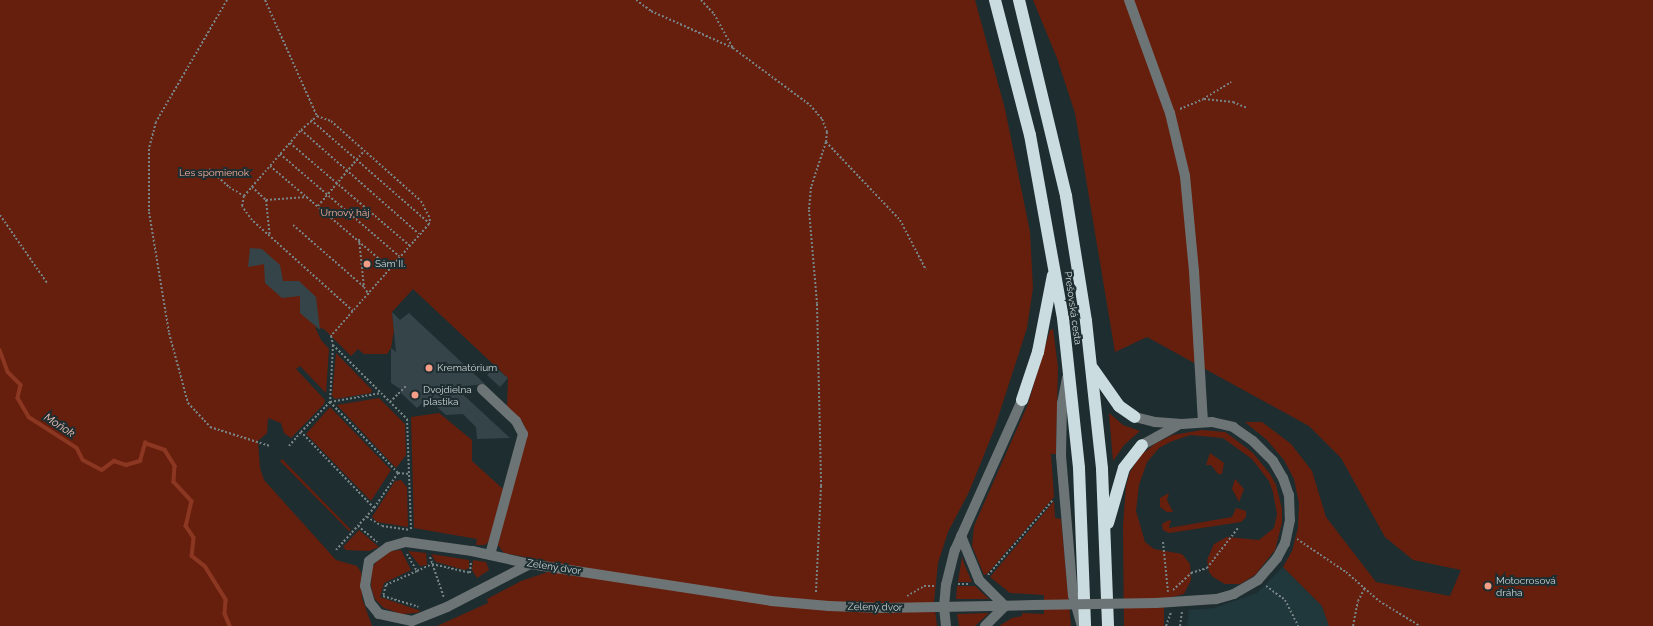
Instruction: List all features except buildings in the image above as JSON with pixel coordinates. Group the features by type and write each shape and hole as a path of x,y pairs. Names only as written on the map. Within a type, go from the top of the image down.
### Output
{"highway":[{"name":"Prešovská cesta","path":"995,0 1030,134 1055,264 1070,368 1082,511 1085,626"},
{"name":"Prešovská cesta","path":"1019,0 1066,196 1092,367 1105,532 1108,626"},
{"path":"1022,400 1038,352 1055,264"},
{"path":"1092,367 1119,406 1135,417"},
{"path":"1105,532 1124,468 1142,445"}],"street":[{"path":"1128,0 1170,113 1185,176 1194,271 1203,422"},
{"path":"1070,368 1062,403 1061,456 1073,595 1082,626"},
{"path":"482,389 516,421 523,434 490,555"},
{"path":"946,626 944,607 946,585 961,536 1022,400"},
{"path":"1135,417 1155,422 1182,424 1203,422 1233,427 1253,441 1273,461 1283,478 1288,495 1288,532"},
{"path":"1142,445 1182,424"},
{"name":"Zelený dvor","path":"428,616 412,621 379,614 367,596 365,576 369,561 385,548 396,543 426,544 472,551 530,564 771,601 829,606 1005,606 1159,599 1169,599 1182,603 1216,600 1234,594 1258,580 1277,558 1288,532"},
{"path":"961,536 979,580 1005,606 985,626"},
{"path":"428,616 530,564"}],"path":[{"path":"227,0 156,122 149,149 149,212 169,333 188,403 210,427 270,446"},
{"path":"265,0 317,116 331,121 426,206 430,219 429,224 400,256 369,295 331,336 333,345 330,402 398,473 410,474"},
{"path":"636,0 651,11 733,48 810,106 822,119 827,132 826,142 811,187 809,210 817,304 821,486 816,598 810,597"},
{"path":"701,0 714,14 733,48"},
{"path":"1170,113 1203,99 1231,82"},
{"path":"1203,99 1233,102 1247,108"},
{"path":"317,116 301,130 244,196 242,206 245,213 353,311"},
{"path":"311,120 429,224"},
{"path":"301,130 419,234"},
{"path":"826,142 900,220 926,270"},
{"path":"290,143 409,246"},
{"path":"318,206 364,151"},
{"path":"280,154 400,256"},
{"path":"270,166 359,239 390,268"},
{"path":"209,169 229,187 244,196"},
{"path":"252,188 266,200 270,236"},
{"path":"266,200 307,196"},
{"path":"0,215 47,283"},
{"path":"293,225 364,287 369,295"},
{"path":"359,239 364,287"},
{"path":"333,345 407,419 411,530 382,526 367,517"},
{"path":"390,402 406,386"},
{"path":"289,446 330,402 382,393"},
{"path":"301,432 374,508"},
{"path":"336,550 367,517 398,473"},
{"path":"903,597 924,586 974,584 988,576 1056,496"},
{"path":"358,526 385,548"},
{"path":"1159,599 1169,599 1191,573 1207,568 1238,528"},
{"path":"1288,532 1346,572 1379,601 1420,626"},
{"path":"1163,542 1171,615 1166,626"},
{"path":"396,543 405,550 417,571"},
{"path":"426,544 447,607"},
{"path":"428,616 423,608 383,596 386,585 432,564 470,573 472,551"},
{"path":"1258,580 1285,600 1298,626"},
{"path":"1353,626 1358,602 1365,588"},
{"path":"1180,626 1182,603"}],"shaded area":[{"path":"1283,567 1322,606 1329,626 1187,626 1189,610 1214,608 1257,593"}],"green space":[{"path":"0,0 975,0 1005,109 1030,232 1033,288 1027,328 994,430 969,492 948,532 938,563 934,602 937,626 437,626 488,603 487,599 521,581 551,571 547,561 504,553 498,545 526,430 522,421 507,407 508,378 413,289 392,312 394,330 391,348 387,354 364,354 358,349 351,356 324,329 315,327 321,340 329,349 326,393 300,366 296,369 325,400 324,404 291,438 284,433 281,423 268,418 267,433 258,441 260,468 264,480 336,560 357,566 361,572 362,598 372,626 0,626"},
{"path":"1033,0 1653,0 1653,626 1329,626 1322,606 1283,567 1292,551 1298,528 1299,503 1294,479 1284,460 1267,440 1245,422 1262,422 1291,444 1312,471 1326,517 1376,582 1450,596 1461,570 1413,560 1385,537 1341,458 1309,426 1147,337 1115,352 1075,113 1057,58"},
{"path":"1053,329 1058,367 1056,454 1051,454 1054,497 987,574 984,575 972,546 974,526 1028,404 1050,330"},
{"path":"336,353 372,390 371,393 335,399 332,396"},
{"path":"379,398 405,424 406,455 396,468 337,405"},
{"path":"330,407 391,470 371,501 306,434"},
{"path":"439,413 472,440 472,461 503,489 489,541 485,545 476,545 477,539 414,528 411,417"},
{"path":"1109,413 1123,425 1140,431 1124,445 1113,461"},
{"path":"1202,430 1225,432 1253,453 1270,474 1276,485 1282,509 1282,523 1275,550 1255,575 1240,584 1225,584 1213,577 1209,572 1207,560 1214,544 1227,537 1259,540 1274,528 1277,514 1273,492 1269,481 1252,459 1223,438 1190,435 1170,442 1159,448 1147,462 1139,485 1136,511 1145,542 1154,549 1182,554 1190,564 1191,580 1184,594 1164,599 1164,626 1124,626 1123,526 1126,486 1130,472 1141,455 1156,443 1173,435"},
{"path":"1210,453 1224,463 1222,474 1218,474 1211,465 1206,465"},
{"path":"282,459 351,530 349,531 280,461"},
{"path":"1235,479 1244,489 1239,502 1232,489"},
{"path":"401,480 407,487 408,527 377,522 372,517 395,481"},
{"path":"1169,493 1167,500 1173,512 1167,512 1160,507 1160,498"},
{"path":"1054,501 1055,518 1061,519 1071,626 999,626 1012,618 1022,616 1022,613 1044,614 1044,595 1010,593 990,577"},
{"path":"1236,508 1246,511 1246,517 1241,522 1169,533 1163,530 1162,524 1171,520 1169,528 1232,517"},
{"path":"359,530 379,547 369,551 346,550 343,547"},
{"path":"401,550 411,570 384,583 380,597 421,611 416,613 401,614 384,608 375,599 371,587 372,568 376,562 390,551"},
{"path":"408,551 426,553 427,565 420,566"},
{"path":"431,554 469,560 469,568 465,570 436,562"},
{"path":"962,557 965,566 972,582 958,582"},
{"path":"473,560 486,562 489,570 477,578 472,570"},
{"path":"957,586 975,586 989,599 956,599"},
{"path":"989,613 975,626 959,626 957,614"}],"waterway":[{"name":"Moňok","path":"0,350 8,372 21,385 18,398 29,417 77,448 83,460 102,470 114,461 126,465 140,461 145,443 165,450 175,466 174,482 192,501 186,526 194,538 192,556 205,566 226,600 225,614 230,626"}],"place":[{"name":"Sám II.","path":"367,264"},
{"name":"Krematórium","path":"429,368"},
{"name":"Dvojdielna plastika","path":"415,395"},
{"name":"Motocrosová dráha","path":"1488,586"}],"park label":[{"name":"Les spomienok","path":"214,173"},
{"name":"Urnový háj","path":"345,213"}]}
